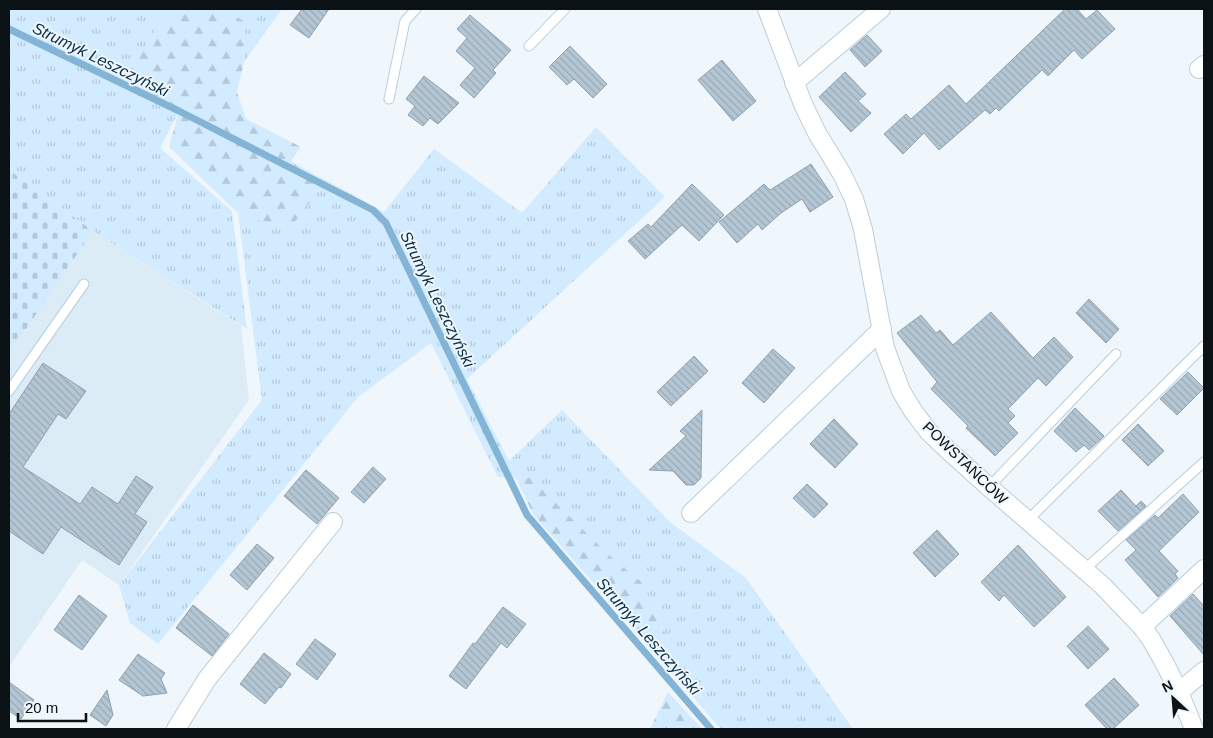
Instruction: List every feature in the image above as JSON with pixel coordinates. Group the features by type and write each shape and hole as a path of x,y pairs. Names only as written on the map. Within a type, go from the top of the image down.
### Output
{"street":[{"name":"POWSTAŃCÓW","path":"766,9 803,104 854,199 863,229 885,348 901,391 929,432 1027,521 1085,569 1142,627 1179,692 1194,729"},
{"path":"794,83 881,9"},
{"path":"691,513 882,329"},
{"path":"176,729 207,679 333,522"},
{"path":"1142,627 1204,569"},
{"path":"1179,692 1204,671"}],"lane":[{"path":"389,99 405,21 416,9"},
{"path":"529,46 565,9"},
{"path":"9,391 84,284"},
{"path":"1027,521 1204,346"},
{"path":"989,487 1116,354"},
{"path":"1085,569 1204,462"}],"shaded area":[{"path":"93,231 241,326 249,400 119,585 82,560 9,667 9,354"}],"green space":[{"path":"9,9 169,9 120,86 179,111 160,148 232,211 247,329 93,231 9,170"},
{"path":"169,9 225,9 245,22 244,62 237,92 246,119 301,147 291,161 326,181 291,227 265,222 238,213 169,147 179,111 120,86"},
{"path":"225,9 282,9 244,62 245,22"},
{"path":"596,127 665,197 467,379 509,461 562,410 671,523 746,578 853,729 727,729 681,669 643,584 611,557 530,479 498,477 431,343 358,397 158,644 130,623 119,585 262,400 238,213 265,222 291,227 322,178 384,212 434,149 522,213"},
{"path":"9,170 93,231 9,354"},
{"path":"516,478 530,478 611,557 643,584 681,669 727,729 721,729 533,514"},
{"path":"668,692 702,729 650,729"}],"building":[{"path":"302,9 329,9 309,38 290,25"},
{"path":"1065,9 1077,9 1086,19 1097,10 1115,29 1082,59 1074,50 1048,76 1042,70 999,111 996,108 990,114 985,110 939,150 924,133 903,154 884,134 906,114 911,119 949,85 966,104"},
{"path":"470,15 511,50 493,70 496,73 474,98 460,85 475,68 456,51 467,38 457,29"},
{"path":"867,35 882,51 865,67 850,50"},
{"path":"570,46 607,84 593,98 574,79 567,85 549,67"},
{"path":"722,60 756,101 733,121 698,80"},
{"path":"845,72 866,94 858,101 871,113 851,132 819,97"},
{"path":"424,76 459,103 438,124 430,118 423,126 408,115 415,106 406,99"},
{"path":"811,164 833,197 810,212 802,199 781,213 762,230 758,224 737,243 719,222 764,184 770,190"},
{"path":"692,184 724,215 699,241 682,225 645,259 628,241 648,224 651,227"},
{"path":"1089,299 1119,329 1106,343 1076,313"},
{"path":"991,312 1033,358 1054,337 1073,357 1046,386 1038,378 1008,409 1015,416 1008,423 1018,433 995,456 966,428 968,426 931,389 937,382 897,333 921,315 936,333 940,330 953,345"},
{"path":"773,349 795,368 764,403 742,383"},
{"path":"694,356 708,371 671,406 657,392"},
{"path":"43,363 86,391 66,419 58,414 23,467 80,504 92,487 118,504 136,476 153,487 135,514 147,522 119,565 61,527 43,554 9,531 9,414"},
{"path":"1188,372 1204,388 1177,415 1160,399"},
{"path":"1075,408 1104,436 1089,450 1084,445 1076,452 1054,431"},
{"path":"702,410 701,478 694,485 686,485 673,471 649,470 686,436 680,431"},
{"path":"834,419 858,444 835,468 810,444"},
{"path":"1138,424 1164,451 1148,466 1122,440"},
{"path":"373,467 386,479 364,503 351,492"},
{"path":"306,470 339,498 317,524 284,496"},
{"path":"807,484 828,504 814,518 793,498"},
{"path":"1121,490 1136,506 1141,501 1146,506 1118,531 1098,511"},
{"path":"1183,494 1199,512 1159,551 1178,571 1175,574 1178,578 1158,597 1125,560 1136,550 1126,540 1155,515 1158,518"},
{"path":"937,530 959,554 935,577 913,553"},
{"path":"257,544 274,558 247,590 230,575"},
{"path":"1018,545 1066,597 1034,627 1004,595 999,601 981,582"},
{"path":"1193,594 1204,606 1204,655 1170,616"},
{"path":"79,595 107,616 82,650 54,630"},
{"path":"193,605 229,634 212,656 176,628"},
{"path":"503,607 526,624 507,648 501,643 466,689 449,676"},
{"path":"1088,626 1109,649 1088,669 1067,646"},
{"path":"315,639 336,654 317,680 296,664"},
{"path":"264,653 291,674 281,688 279,687 265,704 240,684"},
{"path":"138,654 165,673 161,679 167,693 143,696 119,680"},
{"path":"1114,678 1139,705 1113,729 1107,729 1085,705"},
{"path":"9,682 34,700 21,719 9,711"},
{"path":"107,690 113,715 106,726 90,715"}],"waterway":[{"name":"Strumyk Leszczyński","path":"9,29 179,111 373,210 386,223 527,515 711,729"}]}
